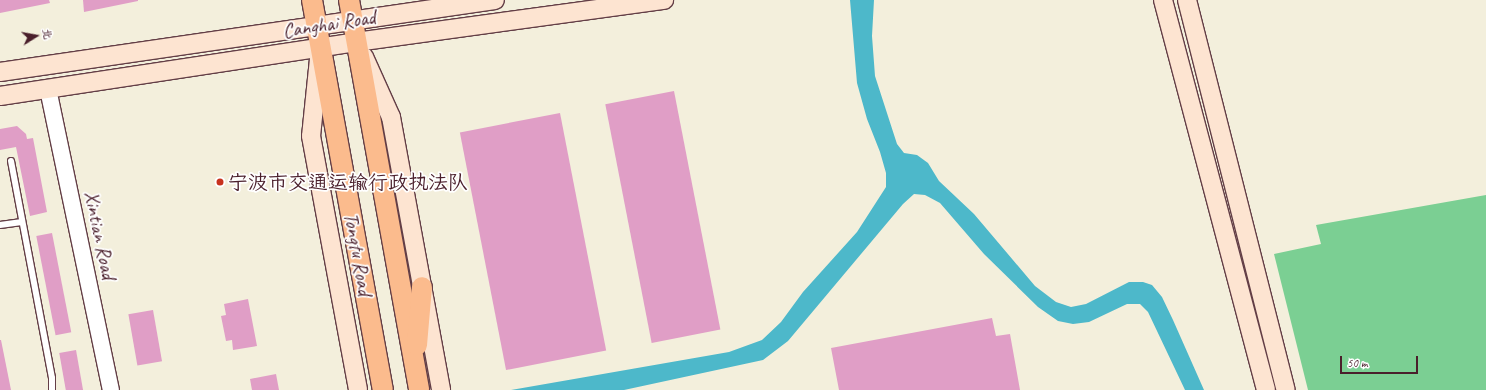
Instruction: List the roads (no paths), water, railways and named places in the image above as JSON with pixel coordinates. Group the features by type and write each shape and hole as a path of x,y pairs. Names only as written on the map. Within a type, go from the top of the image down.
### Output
{"main road":[{"name":"Tongtu Road","path":"312,0 383,390"},
{"name":"Tongtu Road","path":"349,0 417,380"},
{"name":"Canghai Road","path":"0,72 495,0"},
{"name":"Canghai Road","path":"0,96 356,42 664,0"},
{"path":"1163,0 1266,390"},
{"path":"1187,0 1286,390"},
{"path":"356,42 391,117 441,390"},
{"path":"320,48 311,136 358,390"},
{"path":"417,380 422,288"}],"street":[{"name":"Xintian Road","path":"48,89 111,390"}],"lane":[{"path":"11,161 52,378 52,390"},
{"path":"0,225 22,222"}],"water":[{"path":"850,0 874,0 872,36 875,76 897,144 904,153 917,155 928,163 939,181 974,214 1035,286 1056,302 1071,307 1086,304 1129,282 1143,282 1152,285 1162,297 1204,390 1185,390 1148,312 1140,304 1127,304 1089,322 1073,324 1058,321 1038,307 984,254 940,203 925,195 914,194 903,204 788,341 763,360 624,390 511,390 729,352 762,340 781,322 803,292 857,232 886,187 886,173 880,152 867,119 857,83"}],"place":[{"name":"宁波市交通运输行政执法队","path":"220,182"}]}
